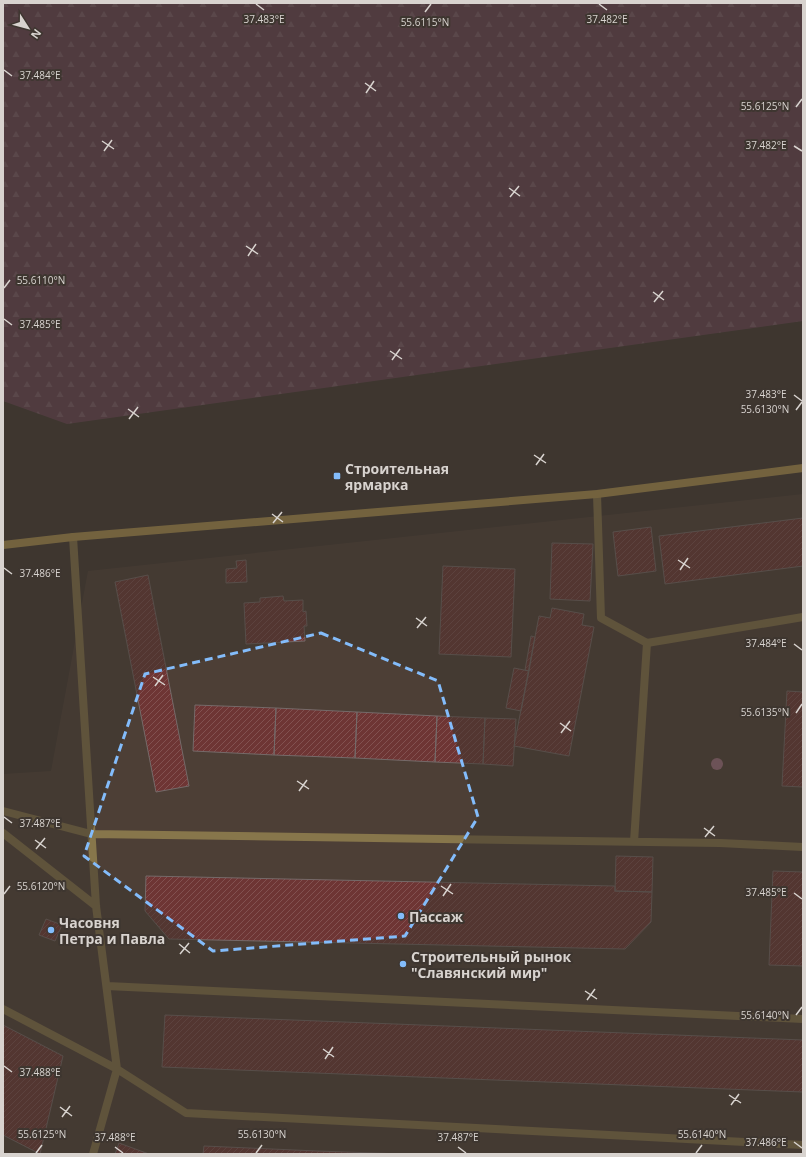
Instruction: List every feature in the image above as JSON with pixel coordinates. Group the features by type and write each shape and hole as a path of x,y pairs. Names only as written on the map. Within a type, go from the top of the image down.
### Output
{"street":[{"path":"3,545 72,537 597,494 803,468"}],"lane":[{"path":"597,494 601,618 647,643 803,617"},
{"path":"72,537 96,906 117,1068 93,1154"},
{"path":"634,842 647,643"},
{"path":"3,811 91,834 720,843 803,847"},
{"path":"3,834 96,906"},
{"path":"107,986 803,1019"},
{"path":"3,1009 117,1068 186,1113 803,1145"}],"highlighted area":[{"path":"321,633 438,681 478,817 405,936 213,951 84,856 145,674"}],"shaded area":[{"name":"Строительный рынок \"Славянский мир\"","path":"803,494 803,1154 3,1154 3,774 51,771 88,571"}],"green space":[{"path":"3,3 803,3 803,321 67,424 3,401"}],"building":[{"path":"803,518 803,566 665,584 659,536"},
{"path":"651,527 656,571 618,576 613,532"},
{"path":"552,543 593,544 590,601 550,599"},
{"path":"246,560 247,582 226,583 226,569 237,568 236,561"},
{"path":"443,566 515,569 511,657 439,654"},
{"path":"148,575 189,786 156,792 115,582"},
{"path":"283,596 284,601 303,600 303,612 306,611 307,626 304,626 305,641 246,644 244,603 260,602 260,598"},
{"path":"552,608 584,614 582,625 594,627 569,756 514,746 539,616 550,618"},
{"path":"531,636 535,637 529,671 525,670"},
{"path":"514,668 529,671 521,711 506,708"},
{"path":"787,691 803,692 803,787 782,786"},
{"path":"195,705 276,708 274,755 193,751"},
{"path":"276,708 357,712 355,758 274,755"},
{"path":"357,712 437,716 435,762 355,758"},
{"path":"437,716 485,718 483,764 435,762"},
{"path":"485,718 516,719 513,766 483,764"},
{"path":"616,856 653,857 652,892 615,891"},
{"path":"773,871 803,872 803,966 769,965"},
{"name":"Пассаж","path":"146,876 615,886 615,891 652,892 651,922 625,949 169,939 145,911"},
{"name":"Часовня Петра и Павла","path":"46,919 62,925 55,941 39,935"},
{"path":"165,1015 803,1040 803,1092 162,1067"},
{"path":"3,1025 63,1056 40,1154 3,1135"},
{"path":"119,1143 149,1154 115,1154"},
{"path":"204,1146 317,1151 403,1154 203,1154"}],"place":[{"name":"Строительная ярмарка","path":"337,476"},
{"name":"Пассаж","path":"401,916"},
{"name":"Часовня Петра и Павла","path":"51,930"},
{"name":"Строительный рынок \"Славянский мир\"","path":"403,964"}]}
